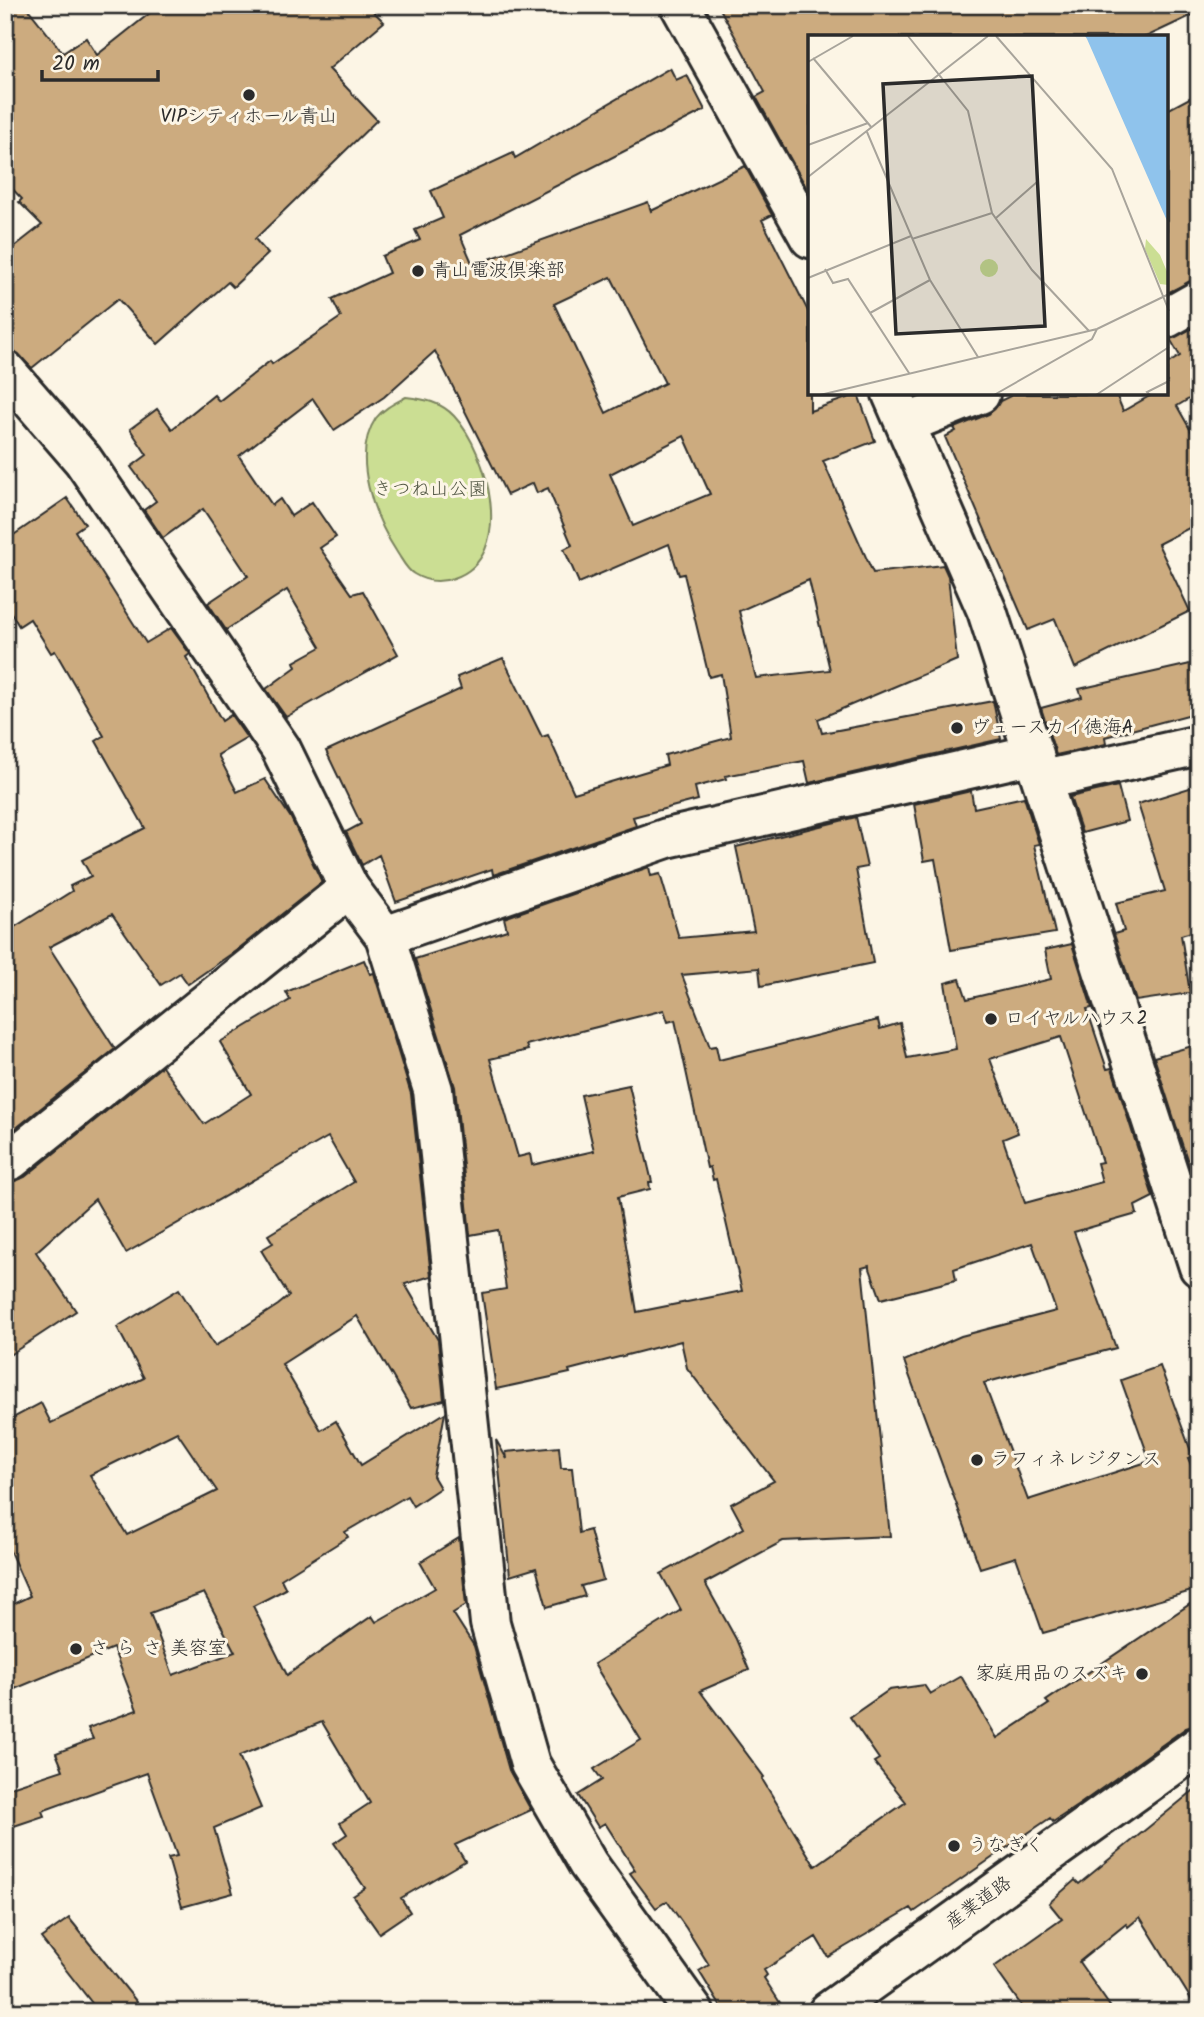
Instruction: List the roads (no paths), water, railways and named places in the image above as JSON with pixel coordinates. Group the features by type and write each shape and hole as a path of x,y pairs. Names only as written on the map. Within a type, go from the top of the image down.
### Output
{"street":[{"path":"680,5 808,234"},
{"path":"1169,317 1199,300"},
{"path":"5,370 83,460 281,749 349,888 385,936 433,1090 490,1623 530,1765 587,1864 694,2012"},
{"path":"969,396 900,408 987,611 1199,1267"},
{"path":"385,936 667,838 1039,767 1199,745"},
{"path":"11,1160 349,888"},
{"name":"産業道路","path":"828,2012 1199,1746"}],"place":[{"name":"VIPシティホール青山","path":"249,95"},
{"name":"青山電波倶楽部","path":"418,271"},
{"name":"ヴュースカイ徳海A","path":"957,728"},
{"name":"ロイヤルハウス2","path":"991,1019"},
{"name":"ラフィネレジタンス","path":"977,1460"},
{"name":"さ ら さ 美容室","path":"76,1649"},
{"name":"家庭用品のスズキ","path":"1142,1674"},
{"name":"うなぎく","path":"954,1846"}],"park label":[{"name":"きつね山公園","path":"430,490"}]}
